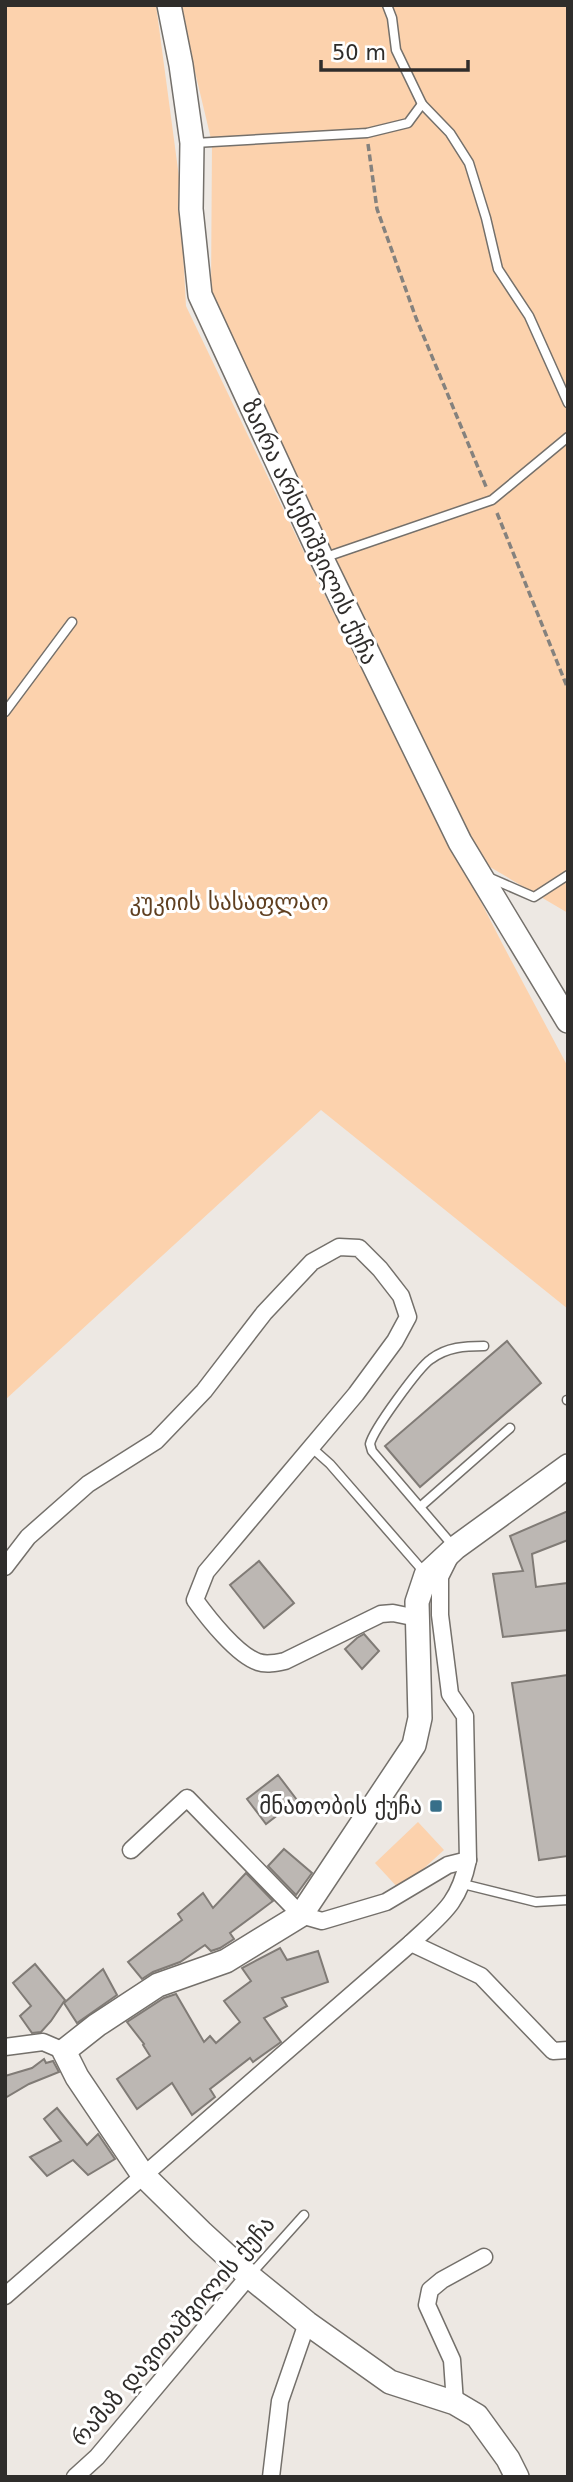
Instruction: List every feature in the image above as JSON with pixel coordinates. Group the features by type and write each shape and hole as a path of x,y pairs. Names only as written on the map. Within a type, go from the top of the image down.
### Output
{"street":[{"name":"ზაირა არსენიშვილის ქუჩა","path":"169,5 192,143 191,209 200,295 321,559 460,842 568,1021"},
{"path":"5,1567 28,1537 88,1484 156,1441 204,1391 264,1313 312,1262 339,1247 359,1248 401,1296 408,1317 396,1341 312,1448 205,1572 195,1600 214,1628 231,1642 256,1662 273,1664 285,1661 381,1614 393,1613 417,1618"},
{"path":"64,2051 97,2025 158,1985 226,1961 302,1915 414,1745 420,1718 417,1602 426,1575 455,1548 568,1466"},
{"path":"5,2296 411,1943 450,1906 463,1884 468,1860 465,1716 450,1694 440,1615 440,1577 455,1548"},
{"path":"131,1850 187,1798 302,1915 322,1921 386,1902 448,1865 468,1860"},
{"path":"411,1943 481,1976 553,2050 568,2050"},
{"path":"5,2047 43,2042 64,2051 77,2077 143,2175 249,2276 307,2323 390,2382 455,2403 477,2416 508,2459 517,2477"},
{"path":"455,2403 452,2360 427,2305 430,2290 442,2280 484,2257"},
{"name":"რამაზ დავითაშვილის ქუჩა","path":"75,2477 97,2457 249,2276"},
{"path":"271,2477 280,2401 307,2323"}],"lane":[{"path":"387,5 396,50 422,104 450,133 469,163 498,269 529,316 568,403"},
{"path":"192,143 367,133 408,123 422,104"},
{"path":"321,559 492,500 568,437"},
{"path":"5,712 72,622"},
{"path":"479,873 534,897 568,875"},
{"path":"455,1548 372,1451 371,1435 429,1360 455,1348 484,1346"},
{"path":"420,1507 510,1428"},
{"path":"312,1448 330,1464 426,1575"},
{"path":"463,1884 536,1902 568,1900"},
{"name":"რამაზ დავითაშვილის ქუჩა","path":"249,2276 304,2215"}],"path":[{"path":"367,133 377,209 416,318 568,689"}],"green space":[{"name":"კუკიის სასაფლაო","path":"5,5 156,5 179,177 186,306 322,590 568,1067 568,1309 321,1110 5,1400"},
{"path":"179,5 568,5 568,913 473,857 211,292 212,143"},
{"path":"418,1822 444,1850 400,1890 375,1863"}],"building":[{"path":"507,1341 541,1383 420,1487 385,1446"},
{"path":"568,1511 568,1540 532,1554 536,1587 568,1583 568,1630 503,1637 493,1574 523,1571 510,1536"},
{"path":"259,1561 294,1603 264,1628 230,1585"},
{"path":"364,1634 379,1651 362,1669 345,1649"},
{"path":"568,1675 568,1856 539,1860 512,1683"},
{"path":"278,1775 297,1800 266,1824 247,1799"},
{"path":"284,1849 312,1873 296,1895 268,1866"},
{"path":"246,1873 273,1901 230,1933 234,1939 220,1948 211,1951 205,1945 180,1962 142,1979 128,1962 182,1920 178,1914 203,1893 213,1908"},
{"path":"280,1948 287,1960 318,1951 328,1982 282,1998 287,2006 264,2018 281,2042 253,2062 250,2058 210,2089 215,2097 192,2115 172,2083 137,2109 117,2079 150,2056 127,2022 164,1998 176,1994 204,2042 210,2036 216,2043 240,2022 224,2001 251,1981 242,1968"},
{"path":"35,1964 65,2000 41,2032 32,2033 20,2016 31,2006 13,1983"},
{"path":"103,1969 117,1995 77,2023 64,2003"},
{"path":"44,2059 46,2063 53,2061 59,2072 29,2084 5,2098 5,2076 32,2068"},
{"path":"57,2108 87,2145 98,2134 115,2159 88,2175 73,2160 47,2176 30,2157 61,2141 44,2119"}],"place":[{"name":"მნათობის ქუჩა","path":"436,1806"}]}
